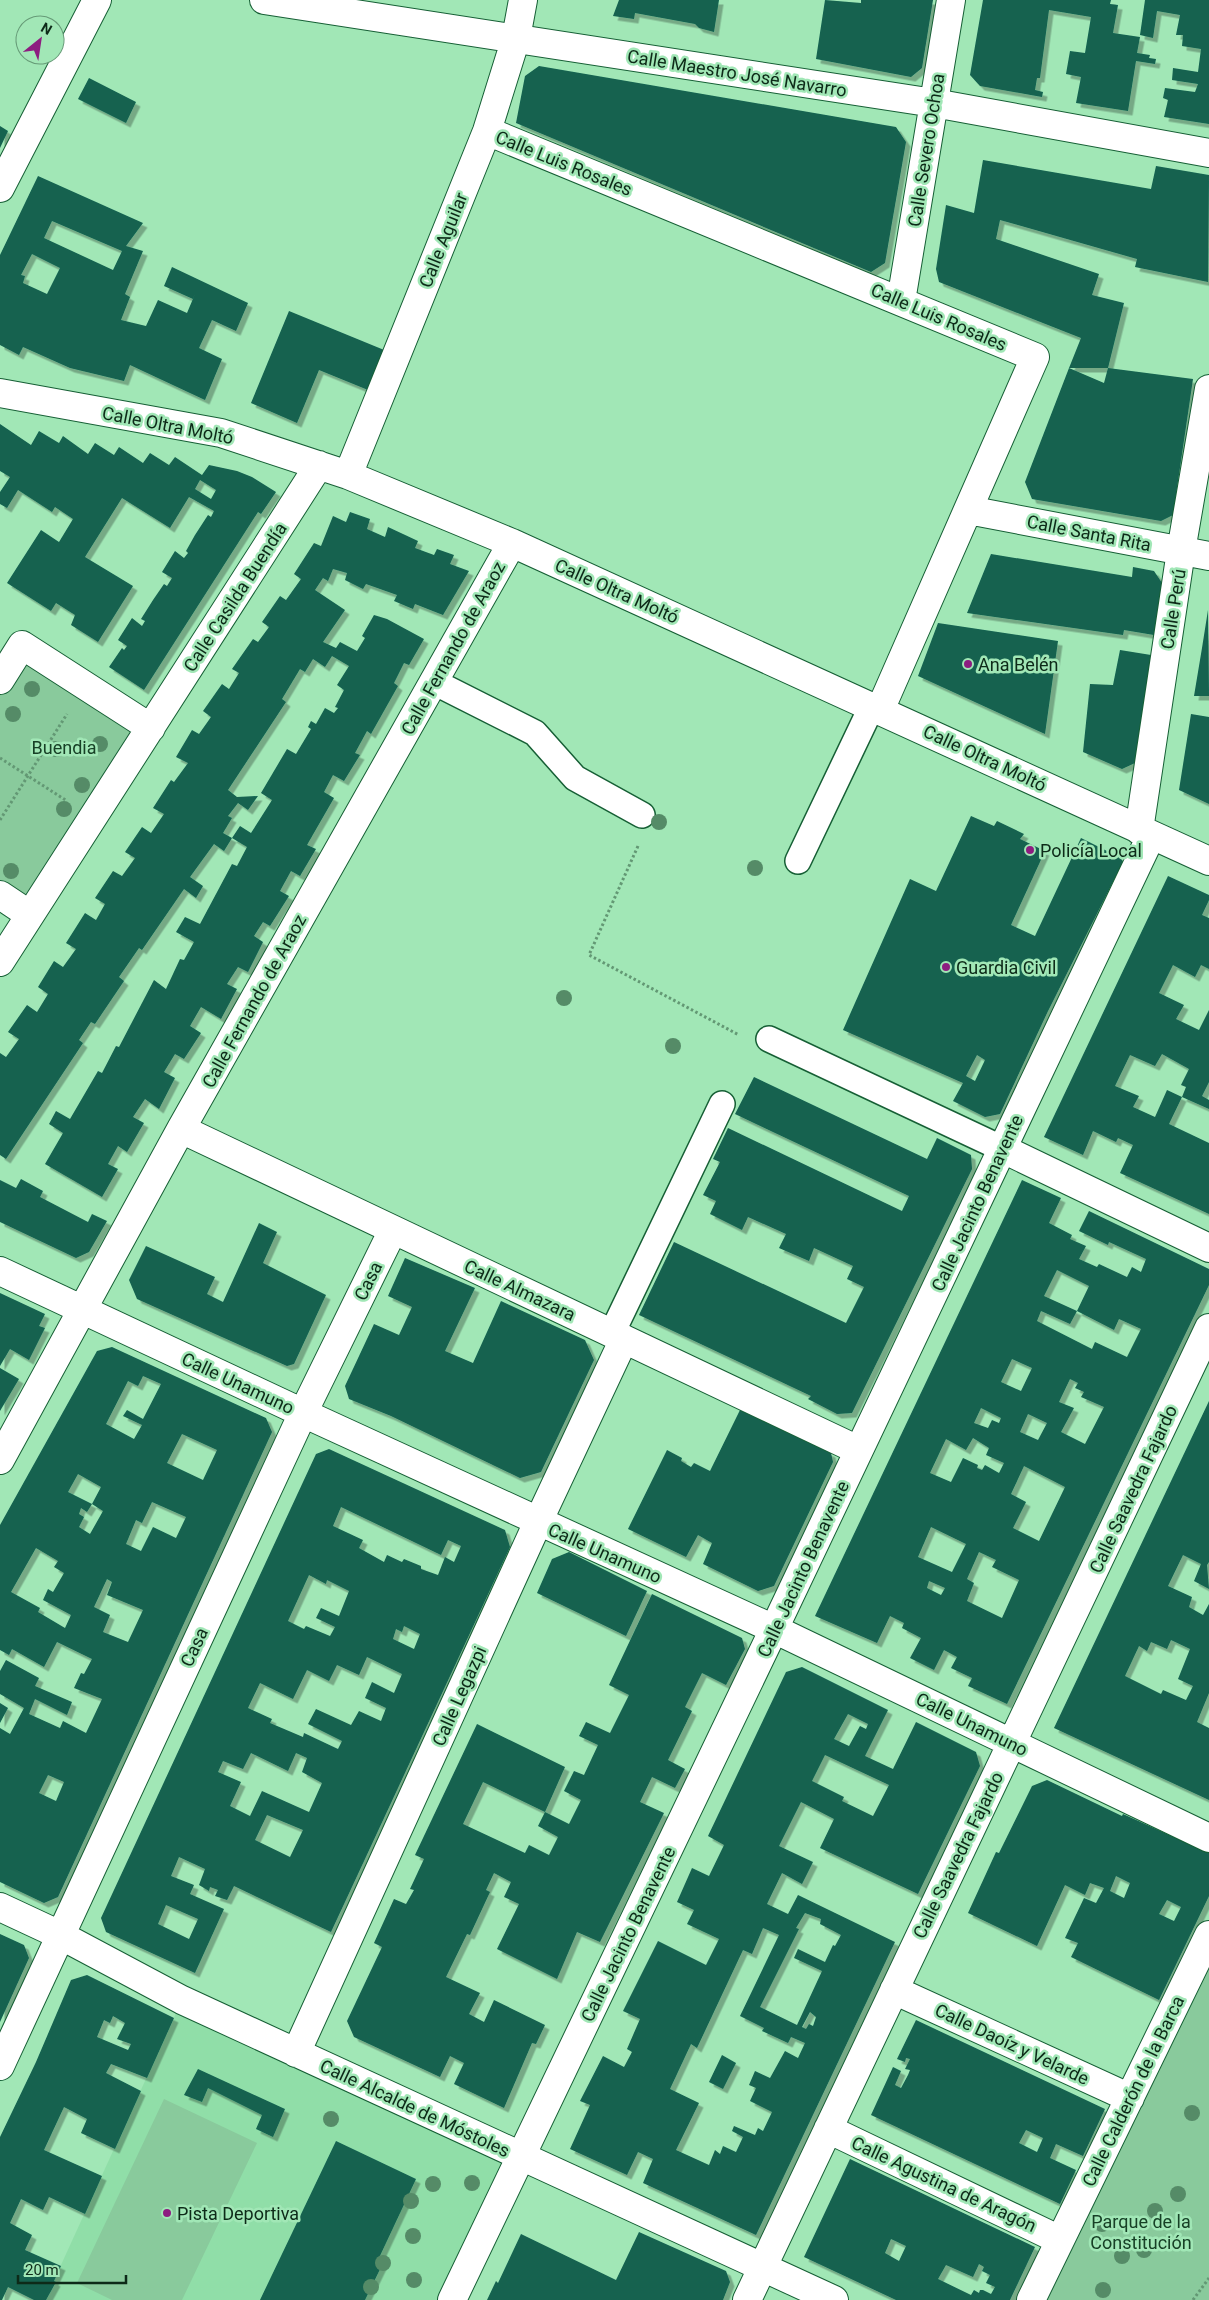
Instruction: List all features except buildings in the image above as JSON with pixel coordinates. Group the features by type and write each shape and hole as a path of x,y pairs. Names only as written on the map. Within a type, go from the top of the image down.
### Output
{"street":[{"path":"0,188 98,0"},
{"name":"Calle Maestro José Navarro","path":"264,0 934,103 1209,153"},
{"name":"Calle Aguilar","path":"348,475 487,131 516,38 523,0"},
{"name":"Calle Severo Ochoa","path":"901,301 951,0"},
{"name":"Calle Luis Rosales","path":"487,131 1035,357 968,510 876,708"},
{"name":"Calle Perú","path":"1145,833 1181,551 1209,389"},
{"name":"Calle Oltra Moltó","path":"0,393 221,433 348,475 512,543 1209,861"},
{"name":"Calle Casilda Buendía","path":"0,962 319,466"},
{"name":"Calle Santa Rita","path":"968,510 1209,556"},
{"name":"Calle Fernando de Araoz","path":"0,1460 181,1130 512,543"},
{"path":"0,680 22,645 151,728"},
{"path":"434,682 535,733 575,778 642,815"},
{"path":"798,860 876,708"},
{"name":"Calle Jacinto Benavente","path":"452,2300 774,1630 1002,1149 1145,833"},
{"path":"0,895 30,916"},
{"path":"758,1040 1002,1149 1209,1248"},
{"path":"618,1336 722,1104"},
{"name":"Calle Almazara","path":"181,1130 858,1450"},
{"name":"Casa","path":"0,2066 303,1414 393,1230"},
{"name":"Calle Unamuno","path":"0,1271 303,1414 774,1630 1209,1838"},
{"name":"Calle Saavedra Fajardo","path":"747,2300 1209,1328"},
{"name":"Calle Legazpi","path":"296,2053 538,1522 618,1336"},
{"name":"Calle Alcalde de Móstoles","path":"0,1907 60,1935 182,2000 834,2300"},
{"name":"Calle Calderón de la Barca","path":"1031,2300 1209,1935"},
{"name":"Calle Daoíz y Velarde","path":"894,1990 1130,2098"},
{"name":"Calle Agustina de Aragón","path":"828,2129 1060,2240"}],"path":[{"path":"0,820 85,686"},
{"path":"0,758 93,818"},
{"path":"641,840 589,955 758,1040"},
{"path":"1193,2300 1209,2278"}],"shaded area":[{"path":"182,2000 521,2157 452,2300 45,2300"}],"green space":[{"name":"Buendia","path":"22,645 151,728 30,915 0,895 0,680"},
{"name":"Parque de la Constitución","path":"1209,1935 1209,2300 1031,2300"},
{"name":"Pista Deportiva","path":"164,2099 257,2143 182,2300 112,2300 77,2283"}],"place":[{"name":"Ana Belén","path":"968,664"},
{"name":"Policía Local","path":"1030,850"},
{"name":"Guardia Civil","path":"946,967"},
{"name":"Pista Deportiva","path":"167,2213"}]}
